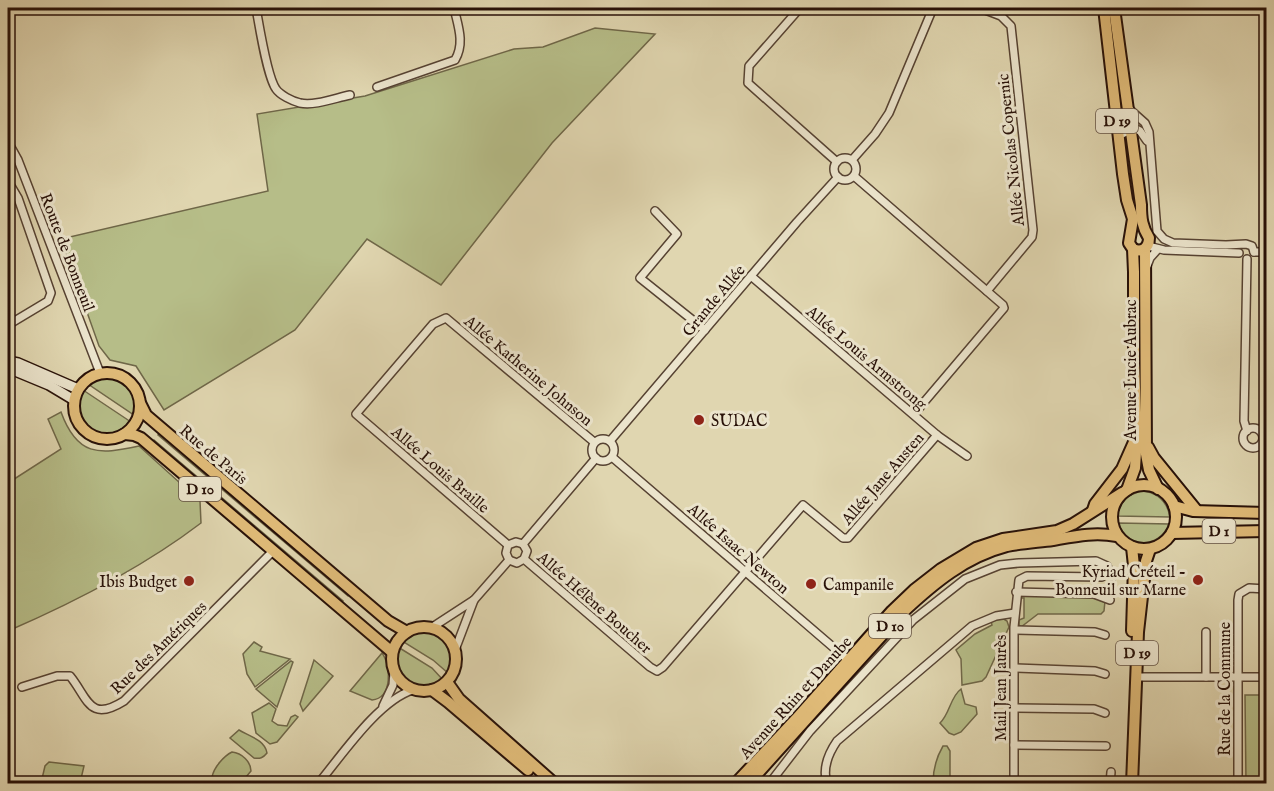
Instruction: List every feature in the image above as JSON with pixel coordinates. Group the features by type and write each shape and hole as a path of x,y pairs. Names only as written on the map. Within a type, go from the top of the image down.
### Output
{"main road":[{"name":"Avenue Lucie Aubrac","path":"1104,8 1118,136 1127,200 1133,219 1130,243 1133,249 1137,437 1136,464 1126,488"},
{"name":"Avenue Lucie Aubrac","path":"1114,8 1144,232 1149,238 1150,248 1145,272 1146,444 1148,467 1158,489"},
{"path":"1132,234 1144,232"},
{"path":"1133,249 1150,248"},
{"path":"8,361 18,363 76,395"},
{"path":"8,368 76,395"},
{"path":"100,373 119,374 130,381 138,394 140,403 137,422 125,434 106,439 88,434 76,419 76,395 87,379 100,373"},
{"name":"Rue de Paris","path":"140,403 146,415 388,621 407,632"},
{"name":"D 10","path":"125,434 141,438 392,652"},
{"path":"1092,511 1122,469 1137,437"},
{"path":"1146,444 1154,458 1197,511"},
{"path":"1144,485 1158,489 1170,499 1174,506 1175,520 1172,533 1166,540 1150,549 1132,547 1117,536 1111,515 1114,505 1126,488 1144,485"},
{"name":"Avenue Rhin et Danube","path":"735,783 899,604 941,568 976,548 1003,539 1057,531 1073,524 1126,488"},
{"name":"D 1","path":"1174,506 1197,511 1266,513"},
{"name":"D 1","path":"1172,533 1266,531"},
{"name":"Avenue Rhin et Danube","path":"748,783 903,612 930,586 956,568 985,553 1010,546 1089,534 1117,536"},
{"name":"D 19","path":"1132,547 1134,566 1130,701 1132,783"},
{"name":"D 19","path":"1132,739 1138,632 1146,561 1150,549"},
{"path":"415,628 431,628 442,632 455,650 454,671 447,682 432,690 413,690 405,686 394,672 392,652 396,642 407,632 415,628"},
{"path":"447,682 457,697 555,783"},
{"path":"432,690 544,783"}],"street":[{"path":"256,8 266,60 275,88 283,95 300,103 350,95"},
{"path":"377,87 455,60 461,43 454,8"},
{"path":"800,8 749,66 748,83 837,162"},
{"path":"852,160 875,134 889,113 933,8"},
{"name":"Allée Nicolas Copernic","path":"980,8 1001,16 1011,27 1033,230 1032,237 987,291"},
{"path":"1126,106 1145,123 1149,132 1157,231 1164,239 1173,243 1241,249"},
{"path":"1118,136 1130,129 1136,129 1140,131 1150,146"},
{"name":"Route de Bonneuil","path":"8,142 18,160 100,373"},
{"path":"844,158 852,160 856,168 854,176 846,180 838,177 834,170 837,162 844,158"},
{"path":"854,176 1002,305 1003,310 914,414"},
{"name":"Grande Allée","path":"610,441 838,177"},
{"path":"8,181 18,198 51,293 48,300 8,325"},
{"path":"655,211 677,234 640,278 705,330"},
{"path":"1150,248 1241,249 1250,244 1254,252"},
{"path":"1241,249 1243,258 1247,259"},
{"path":"1254,252 1266,252"},
{"path":"1247,259 1253,256 1254,252"},
{"path":"1247,259 1244,421 1247,430 1243,438 1247,446 1252,449 1261,445 1263,440 1261,432 1256,428 1247,430"},
{"name":"Allée Louis Armstrong","path":"751,276 937,435 967,456"},
{"name":"Allée Louis Braille","path":"446,318 434,324 356,414 508,545"},
{"name":"Allée Katherine Johnson","path":"446,318 594,442"},
{"name":"Allée Jane Austen","path":"745,571 803,505 843,538 848,538 937,435"},
{"path":"602,439 610,441 614,449 612,457 604,461 596,458 592,451 594,442 602,439"},
{"path":"1261,445 1266,452"},
{"name":"Allée Isaac Newton","path":"612,457 848,660"},
{"path":"523,544 596,458"},
{"path":"516,542 523,544 527,551 524,559 517,563 509,560 506,553 508,545 516,542"},
{"name":"Rue des Amériques","path":"22,687 57,676 70,676 77,684 83,698 91,706 100,710 112,709 124,701 272,552"},
{"name":"Allée Hélène Boucher","path":"524,559 657,671 663,667 745,571"},
{"path":"431,628 474,600 509,560"},
{"path":"769,783 810,731 914,620 965,579 1000,565 1096,561 1107,566 1112,577"},
{"path":"1102,577 1027,576 1019,580 1016,592 1094,594 1110,600"},
{"name":"Rue de la Commune","path":"1238,783 1239,594 1249,588 1266,589"},
{"name":"Mail Jean Jaurès","path":"1014,783 1016,592"},
{"path":"455,650 474,600"},
{"path":"827,783 825,776 828,755 837,741 972,626 996,616 1015,613"},
{"path":"1015,630 1095,632 1106,635"},
{"path":"1206,632 1206,677"},
{"path":"1015,668 1095,671 1105,674"},
{"path":"382,709 393,686 394,672"},
{"path":"1136,677 1266,677"},
{"path":"318,783 382,709 402,693 413,690"},
{"path":"1014,708 1094,709 1105,713"},
{"path":"1014,745 1106,746"},
{"path":"1110,783 1111,772"}],"green space":[{"path":"595,28 655,34 552,143 441,285 367,239 295,330 164,410 136,366 110,360 99,346 61,239 268,191 257,114 365,96 514,49 543,47"},
{"path":"106,377 126,384 130,389 135,401 134,415 88,384"},
{"path":"83,390 131,422 120,431 109,435 90,430 83,423 79,413 79,402"},
{"path":"61,412 74,437 91,449 112,451 139,446 200,501 201,523 155,555 108,583 8,631 8,483 61,449 48,419"},
{"path":"161,432 350,593 348,596 158,435"},
{"path":"154,440 343,601 341,604 152,443"},
{"path":"1141,491 1152,493 1160,498 1170,517 1117,516 1125,500"},
{"path":"1118,523 1169,524 1158,538 1143,543 1128,538"},
{"path":"1021,595 1094,595 1105,601 1104,611 1101,614 1038,614 1021,627 1019,620 1024,618 1024,598 1019,598"},
{"path":"1002,618 1007,621 1009,627 986,677 982,681 962,685 961,659 956,650 975,634 992,625 991,621"},
{"path":"419,631 435,634 447,643 451,657 448,673 433,660 402,641"},
{"path":"254,642 262,647 260,651 290,659 255,687 247,674 243,654"},
{"path":"398,647 432,668 443,680 425,687 408,681 398,667 396,657"},
{"path":"382,653 388,673 384,694 372,700 350,691"},
{"path":"314,660 333,676 303,711 300,704"},
{"path":"291,661 293,662 277,707 256,689"},
{"path":"961,689 965,704 976,707 977,714 961,732 954,735 940,723 954,696"},
{"path":"1245,695 1266,695 1266,783 1246,783"},
{"path":"269,703 276,709 272,721 278,725 287,726 291,717 295,715 298,717 277,742 270,744 256,733 252,713"},
{"path":"239,730 260,742 266,749 266,755 254,758 230,738"},
{"path":"943,746 947,746 950,751 950,777 943,777 943,780 938,780 938,783 933,783 935,764"},
{"path":"232,752 245,758 251,771 241,783 216,783 212,777 215,769"},
{"path":"49,762 84,766 80,783 41,783 45,766"}],"place":[{"name":"SUDAC","path":"699,420"},
{"name":"Kyriad Créteil - Bonneuil sur Marne","path":"1198,580"},
{"name":"Ibis Budget","path":"189,581"},
{"name":"Campanile","path":"811,584"}]}
